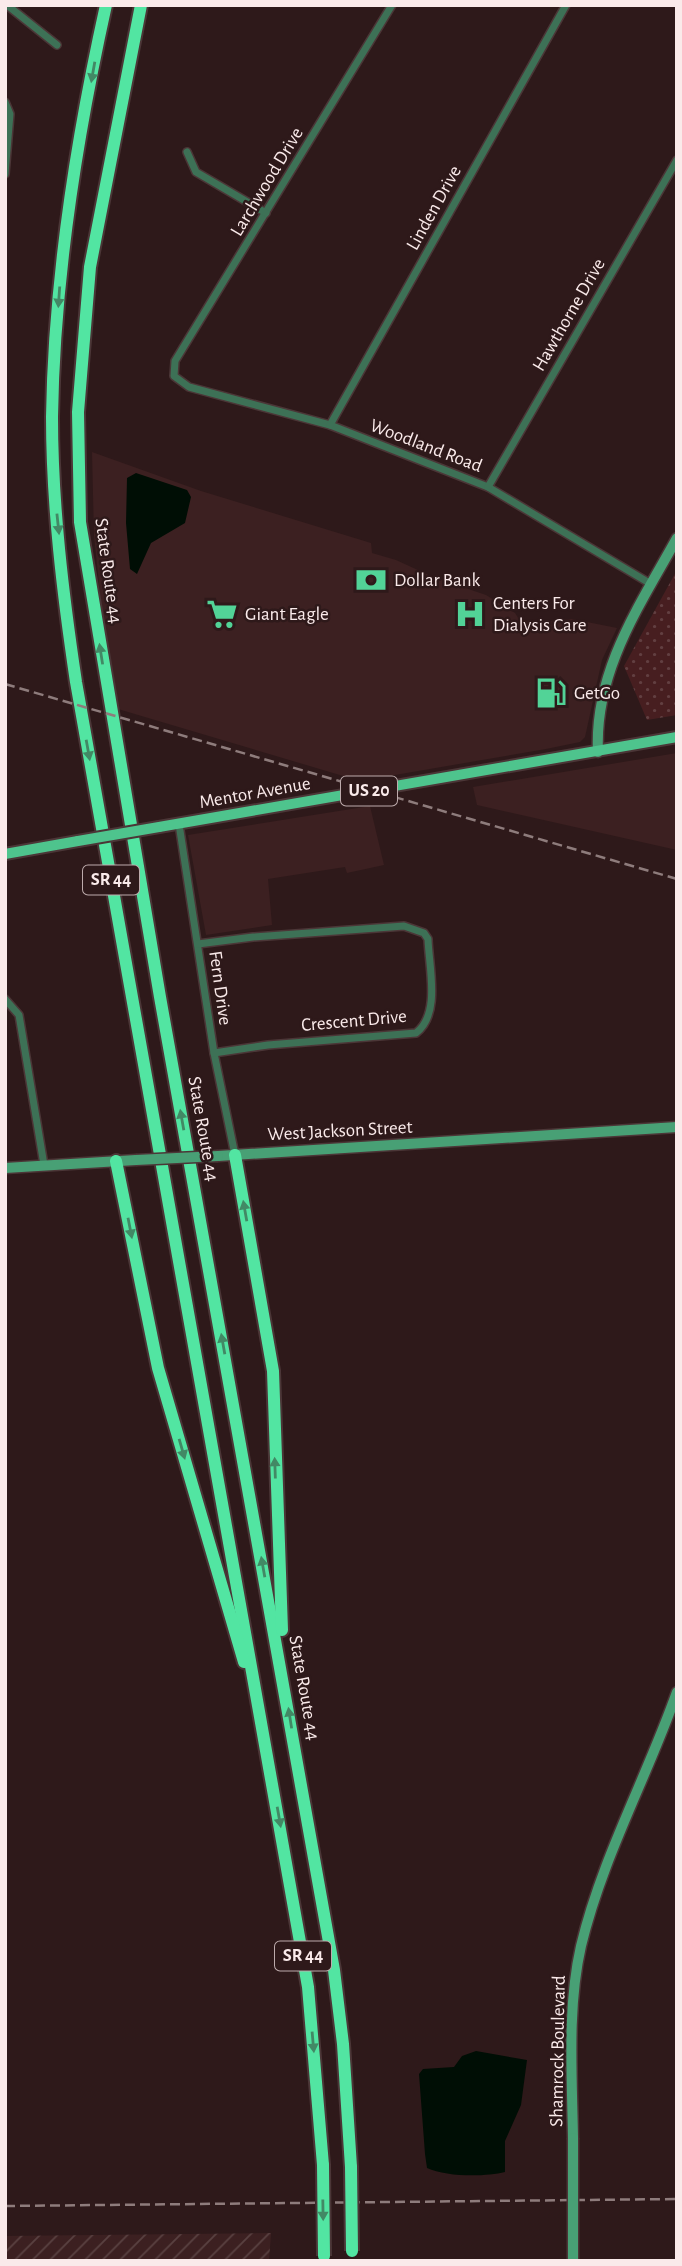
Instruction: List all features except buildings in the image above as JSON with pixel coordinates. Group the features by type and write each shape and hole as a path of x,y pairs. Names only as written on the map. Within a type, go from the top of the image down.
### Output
{"highway":[{"name":"SR 44","path":"106,5 79,146 59,290 52,416 54,487 76,682 308,1987 323,2165 324,2259"},
{"name":"State Route 44","path":"141,5 90,267 78,412 80,522 160,997 334,1970 343,2044 351,2166 352,2256"},
{"path":"236,1155 273,1371 284,1683"},
{"path":"117,1161 158,1368 262,1723"}],"main road":[{"name":"Mentor Avenue","path":"5,854 677,737"}],"street":[{"path":"7,5 57,45"},
{"name":"Larchwood Drive","path":"173,376 175,361 391,5"},
{"name":"Linden Drive","path":"330,425 566,5"},
{"path":"5,102 10,114 5,174"},
{"path":"187,152 196,172 266,213"},
{"name":"Hawthorne Drive","path":"488,487 677,160"},
{"name":"Woodland Road","path":"173,376 189,387 330,425 488,487 651,584"},
{"path":"598,752 600,710 612,660 677,538"},
{"name":"Fern Drive","path":"179,824 214,1053 236,1155"},
{"name":"Crescent Drive","path":"198,944 404,926 424,933 428,939 431,1009 428,1021 416,1033 268,1045 214,1053"},
{"path":"5,999 19,1015 44,1165"},
{"name":"West Jackson Street","path":"5,1168 677,1127"},
{"name":"Shamrock Boulevard","path":"573,2261 574,1987 581,1947 612,1850 677,1692"}],"shaded area":[{"path":"92,452 201,491 371,543 372,553 486,595 515,613 522,624 572,619 617,628 602,660 585,737 580,742 546,749 360,781 118,709 102,613 94,536"},
{"path":"136,473 187,490 191,497 185,523 151,543 137,574 130,569 126,523 127,478"},
{"path":"677,570 677,715 647,720 624,666"},
{"path":"677,753 677,850 477,805 473,787"},
{"path":"370,806 384,865 347,873 345,867 268,879 272,925 206,935 188,835"},
{"path":"476,2051 527,2060 521,2105 505,2141 505,2172 466,2175 427,2168 419,2074 423,2069 454,2067 462,2056"},
{"path":"271,2233 269,2261 5,2261 5,2236"}],"railway":[{"path":"5,684 677,879"},
{"path":"5,2206 677,2199"}],"place":[{"name":"Dollar Bank","path":"371,580"},
{"name":"Giant Eagle","path":"222,614"},
{"name":"Centers For Dialysis Care","path":"470,614"},
{"name":"GetGo","path":"551,693"}]}
